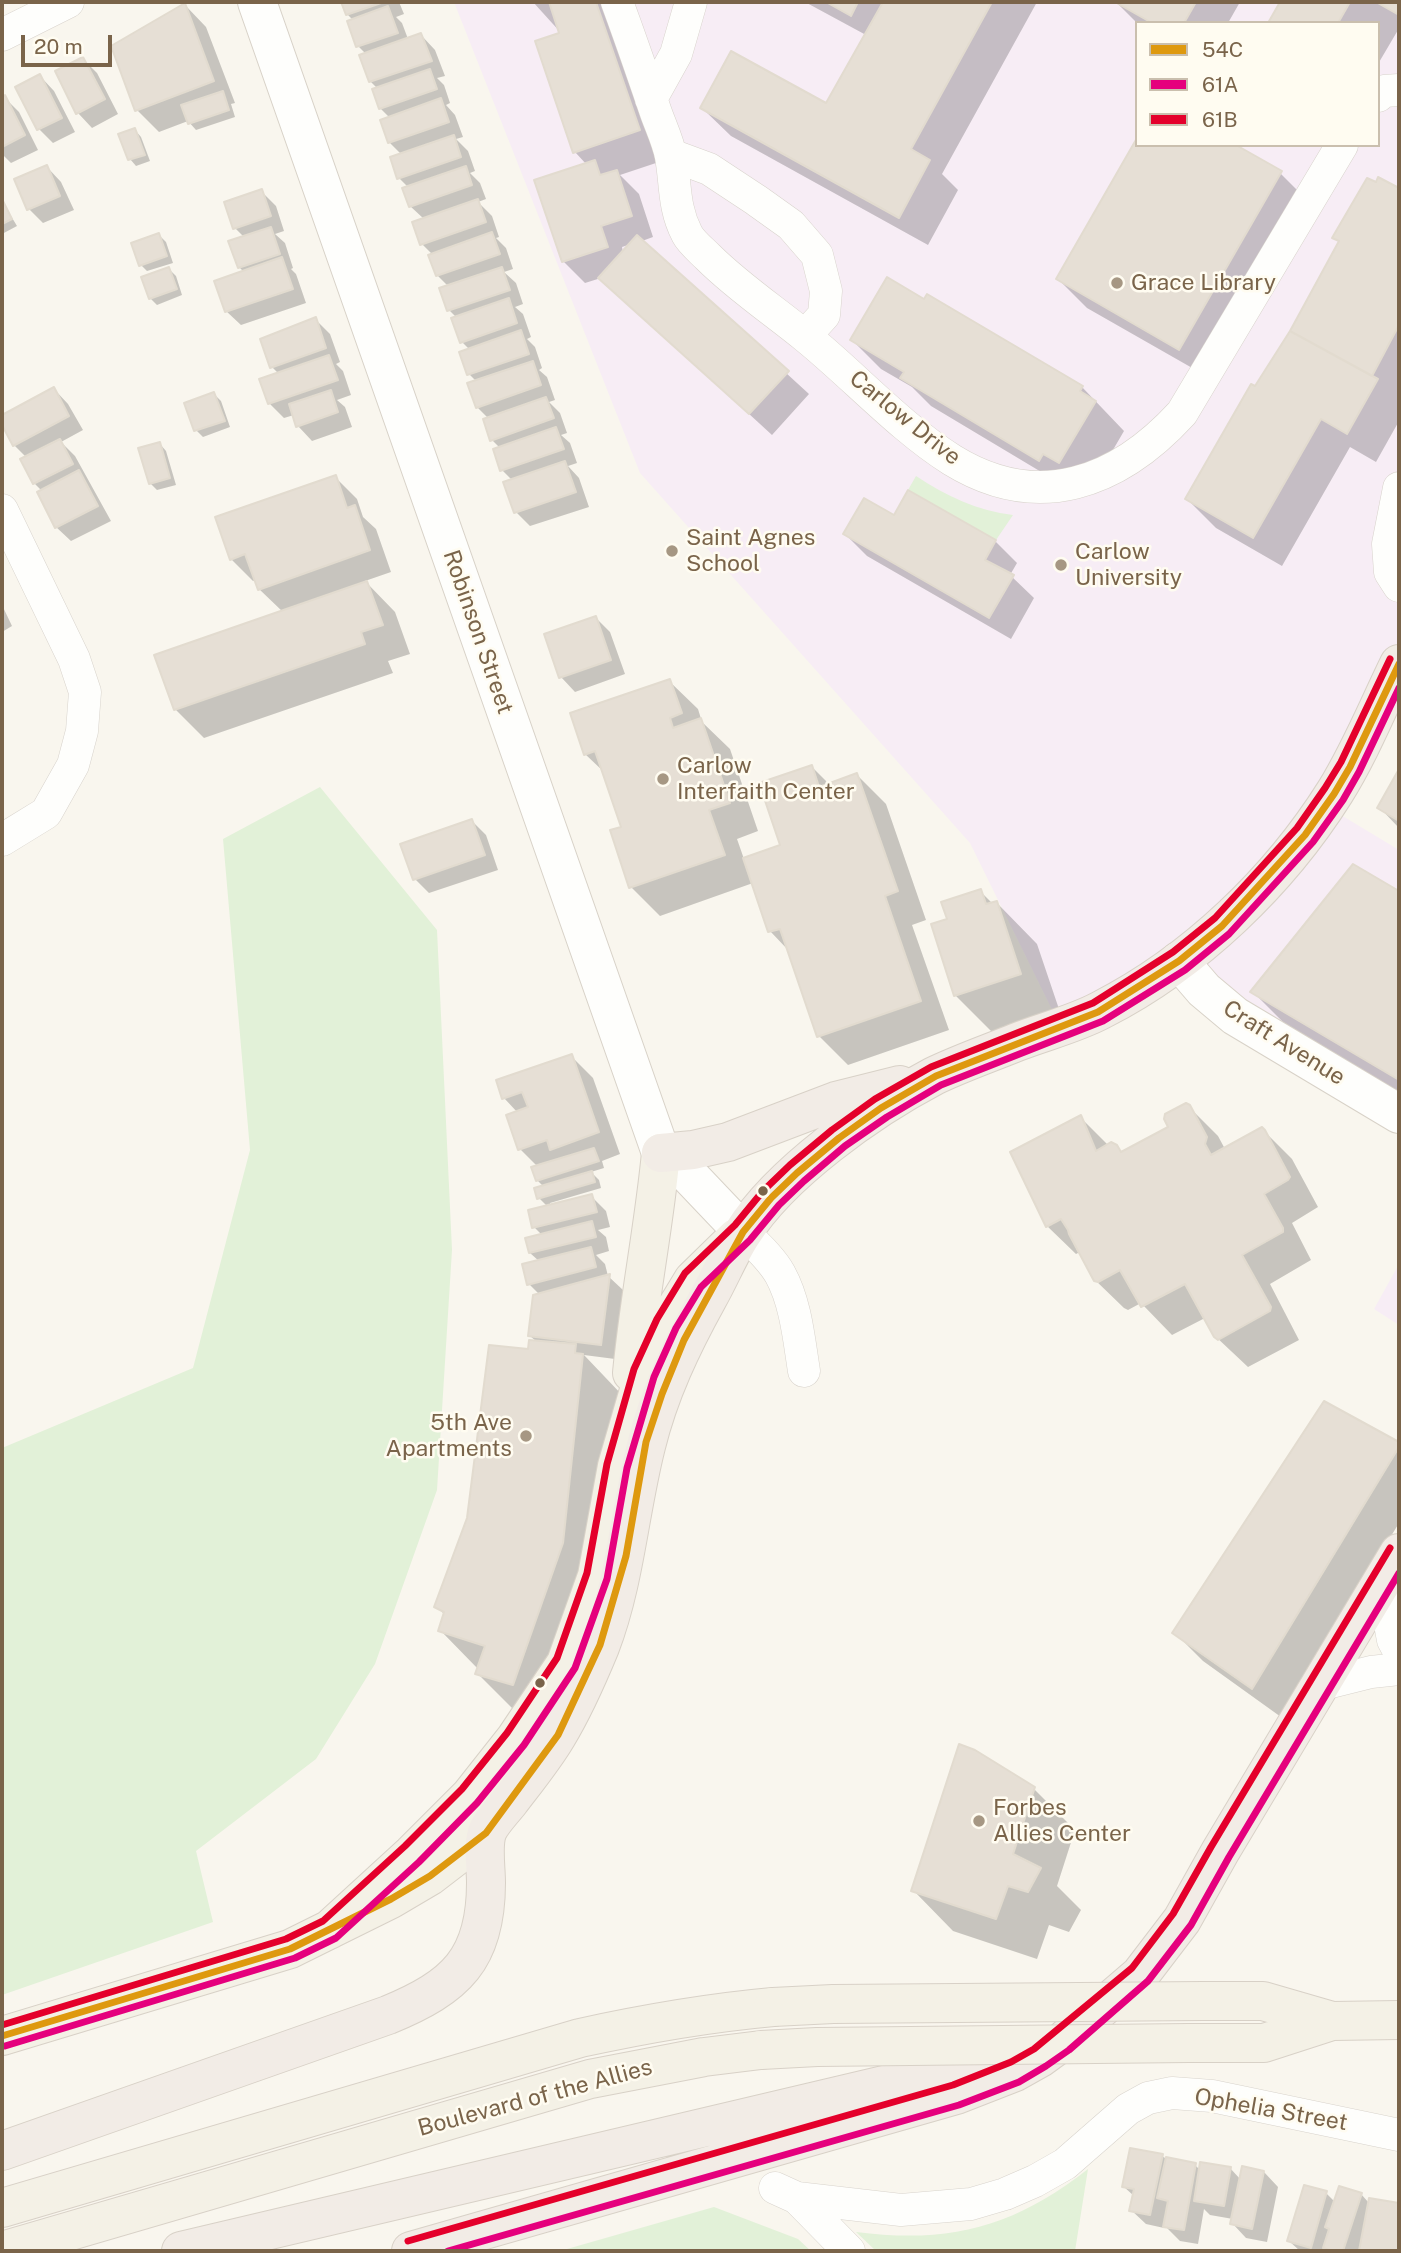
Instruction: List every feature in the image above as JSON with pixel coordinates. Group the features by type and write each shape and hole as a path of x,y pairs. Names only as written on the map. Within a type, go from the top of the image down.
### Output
{"highway":[{"path":"2,2151 388,2015 429,1996 463,1966 475,1949 482,1932 486,1910 486,1833 558,1735 600,1645 626,1556 642,1463 662,1394 684,1340 743,1232 771,1198 839,1138 881,1108 936,1076 1098,1012 1179,961 1222,926 1305,835 1350,766 1399,664"},
{"path":"661,1153 693,1150 728,1142 836,1101 936,1076"},
{"path":"411,2251 956,2095 1015,2072 1040,2058 1140,1975 1182,1920 1230,1834 1391,1567"},
{"path":"181,2251 956,2069 1033,2042 1091,2015"}],"main road":[{"path":"628,1423 634,1348 661,1153"},
{"path":"329,1930 470,1796 514,1739 566,1663 584,1619 597,1576 617,1466 644,1373 667,1323 693,1280 743,1232"},
{"path":"2,2036 290,1949 420,1882 486,1833"},
{"name":"Boulevard of the Allies","path":"2,2208 580,2038 708,2013 833,2004 1263,2001 1332,2021 1399,2020"},
{"name":"Boulevard of the Allies","path":"2,2251 590,2079 670,2062 817,2046 1264,2043 1332,2021"}],"street":[{"path":"2,36 68,2"},
{"name":"Robinson Street","path":"257,2 661,1153"},
{"name":"Carlow Drive","path":"617,2 671,155 674,201 687,236 724,273 805,336 924,440 952,460 978,473 1016,486 1035,488 1079,483 1126,461 1161,436 1182,413 1341,147"},
{"path":"651,99 676,54 691,2"},
{"path":"1380,94 1384,91 1399,90"},
{"path":"671,155 709,169 756,200 791,225 817,255 826,290 824,315 805,336"},
{"path":"1399,488 1388,544 1390,572 1399,586"},
{"path":"2,510 74,659 85,692 82,731 73,765 46,813 2,840"},
{"name":"Craft Avenue","path":"1179,961 1204,990 1235,1016 1399,1114"},
{"path":"661,1153 685,1171 781,1275 794,1315 804,1371"},
{"path":"1391,1567 1393,1640 1399,1651"},
{"path":"1322,1684 1371,1672 1399,1670"},
{"name":"Ophelia Street","path":"849,2251 786,2193 901,2210 971,2204 1005,2194 1065,2164 1128,2109 1148,2098 1172,2093 1212,2095 1399,2134"}],"shaded area":[{"name":"Carlow University","path":"454,2 1399,2 1399,656 1341,815 1399,850 1399,1113 1179,961 1060,1026 970,843 640,473"},
{"path":"1399,1264 1399,1325 1374,1309"}],"green space":[{"path":"916,476 963,502 1013,515 996,540 908,490"},
{"path":"320,787 437,930 452,1250 437,1490 375,1664 316,1759 196,1851 213,1922 2,1995 2,1448 193,1368 250,1150 223,839"},
{"path":"1088,2169 1075,2251 876,2251 856,2232 922,2235 979,2227 1034,2205"},
{"path":"714,2207 798,2239 811,2251 560,2251"}],"building":[{"path":"341,2 384,2 346,15"},
{"path":"549,2 596,2 640,130 573,153 535,41 559,33"},
{"path":"826,2 858,2 851,16"},
{"path":"883,2 992,2 911,149 930,160 899,218 700,108 731,51 826,103"},
{"path":"1115,2 1196,2 1185,21 1148,21"},
{"path":"1280,2 1350,2 1339,21 1269,21"},
{"path":"1376,2 1399,2 1399,15"},
{"path":"185,3 214,81 135,111 111,46"},
{"path":"388,6 398,33 356,47 347,21"},
{"path":"421,33 432,61 369,82 359,55"},
{"path":"83,57 105,99 76,114 55,71"},
{"path":"430,69 437,89 379,109 372,89"},
{"path":"40,74 62,118 37,130 15,87"},
{"path":"223,91 229,110 188,124 181,105"},
{"path":"5,95 25,135 2,147 2,97"},
{"path":"441,98 449,122 388,143 380,120"},
{"path":"135,128 145,155 128,160 118,134"},
{"path":"454,135 461,157 397,179 390,157"},
{"path":"1135,141 1135,147 1240,147 1282,171 1179,350 1056,279"},
{"path":"595,160 600,175 617,170 632,216 601,226 608,247 562,262 534,180"},
{"path":"47,165 60,196 27,210 14,179"},
{"path":"466,166 472,185 409,207 402,188"},
{"path":"1378,177 1399,188 1399,325 1372,376 1290,331 1339,241 1332,238 1367,178 1376,182"},
{"path":"262,189 271,216 233,229 224,202"},
{"path":"2,199 12,219 2,224"},
{"path":"478,199 486,222 420,245 412,222"},
{"path":"271,227 280,254 238,268 228,241"},
{"path":"492,232 500,254 436,276 428,255"},
{"path":"159,233 167,256 139,266 131,243"},
{"path":"637,235 789,371 749,414 598,278"},
{"path":"282,257 293,289 225,312 214,281"},
{"path":"169,267 177,289 149,299 141,277"},
{"path":"502,267 510,290 447,311 439,288"},
{"path":"887,277 924,299 927,294 1083,386 1080,391 1096,401 1059,463 1043,454 1039,461 900,378 904,372 850,340"},
{"path":"509,298 517,323 460,343 451,318"},
{"path":"316,317 326,348 270,368 260,339"},
{"path":"521,330 529,354 467,375 459,352"},
{"path":"1290,331 1378,379 1347,434 1321,419 1253,538 1185,499 1251,384 1255,386"},
{"path":"329,355 338,380 268,404 259,379"},
{"path":"533,361 541,385 476,408 467,383"},
{"path":"54,387 69,416 13,446 2,425 2,415"},
{"path":"331,390 338,412 296,427 289,404"},
{"path":"214,392 225,421 194,431 184,403"},
{"path":"546,397 554,418 490,441 483,419"},
{"path":"556,427 564,449 500,471 493,449"},
{"path":"60,439 73,464 33,484 20,459"},
{"path":"160,442 170,478 149,484 138,448"},
{"path":"565,461 576,492 514,513 503,482"},
{"path":"79,470 98,506 55,528 37,492"},
{"path":"336,475 347,508 355,505 370,550 258,590 245,554 230,560 215,517"},
{"path":"908,490 996,540 985,560 1014,575 989,618 843,534 864,498 894,515"},
{"path":"367,581 383,625 361,632 365,644 174,710 154,655"},
{"path":"596,616 611,660 559,678 544,634"},
{"name":"Carlow Interfaith Center","path":"670,679 682,713 670,718 673,728 701,718 730,803 709,810 725,855 629,888 610,830 621,827 595,751 584,755 570,713"},
{"path":"812,765 819,787 857,773 898,891 885,896 921,1001 817,1037 780,929 768,932 743,858 780,845 759,783"},
{"path":"1399,769 1399,821 1377,808"},
{"path":"472,819 485,855 413,880 400,844"},
{"path":"1353,864 1399,891 1399,1080 1250,992"},
{"path":"981,889 986,904 997,901 1021,974 954,996 931,924 947,919 941,902"},
{"path":"572,1054 599,1132 550,1150 547,1140 518,1150 506,1115 528,1107 522,1092 502,1099 496,1080"},
{"path":"1186,1103 1190,1105 1207,1137 1205,1144 1211,1155 1262,1127 1290,1177 1264,1194 1283,1232 1242,1255 1271,1307 1270,1311 1218,1340 1185,1284 1141,1307 1120,1270 1098,1282 1094,1281 1061,1219 1046,1227 1010,1152 1081,1115 1096,1151 1111,1142 1117,1145 1121,1152 1168,1127 1165,1114"},
{"path":"594,1148 599,1161 536,1181 531,1167"},
{"path":"592,1171 595,1182 537,1199 534,1188"},
{"path":"592,1194 597,1212 532,1228 528,1210"},
{"path":"592,1221 596,1237 529,1253 525,1238"},
{"path":"591,1247 596,1267 527,1285 522,1264"},
{"path":"610,1274 601,1345 528,1336 533,1295"},
{"name":"5th Ave Apartments","path":"529,1340 576,1344 575,1353 583,1354 563,1543 513,1685 475,1674 485,1646 438,1631 444,1612 434,1607 467,1518 489,1345 528,1349"},
{"path":"1324,1401 1399,1442 1399,1447 1252,1689 1172,1633"},
{"name":"Forbes Allies Center","path":"959,1744 975,1750 1035,1787 1013,1854 1041,1868 1028,1892 1008,1886 996,1919 911,1891"},
{"path":"1130,2148 1163,2154 1150,2215 1129,2211 1134,2189 1122,2187"},
{"path":"1166,2157 1196,2163 1184,2230 1163,2227 1168,2201 1157,2198"},
{"path":"1200,2162 1231,2167 1224,2206 1194,2201"},
{"path":"1242,2166 1264,2171 1252,2229 1230,2224"},
{"path":"1304,2185 1327,2191 1311,2248 1287,2241"},
{"path":"1339,2186 1362,2193 1343,2251 1333,2251 1323,2248 1329,2229 1325,2227"},
{"path":"1369,2198 1399,2203 1399,2251 1359,2251"}],"transit line":[{"name":"61B","path":"2,2025 286,1939 323,1921 405,1846 462,1789 507,1733 557,1658 587,1573 607,1464 634,1369 657,1319 685,1273 735,1225 763,1191 790,1165 875,1099 931,1067 1093,1003 1173,952 1215,918 1297,828 1325,788 1341,762 1390,659"},
{"name":"54C","path":"2,2036 290,1949 391,1899 430,1876 486,1833 558,1735 600,1645 626,1556 646,1442 662,1394 684,1340 743,1232 771,1198 797,1173 881,1108 936,1076 1098,1012 1179,961 1222,926 1305,835 1334,794 1350,767 1399,664"},
{"name":"61A","path":"5,2046 295,1958 336,1938 419,1862 477,1803 524,1745 575,1668 607,1579 627,1468 654,1377 676,1328 701,1287 750,1240 779,1205 804,1181 845,1146 887,1117 941,1085 1103,1021 1185,970 1229,934 1313,842 1343,800 1399,688"},
{"name":"61B","path":"408,2241 953,2085 1011,2062 1034,2049 1132,1968 1173,1914 1390,1548"},
{"name":"61A","path":"448,2251 959,2105 1019,2082 1069,2050 1148,1981 1191,1925 1399,1573"}],"place":[{"name":"Grace Library","path":"1117,283"},
{"name":"Saint Agnes School","path":"672,551"},
{"name":"Carlow University","path":"1061,565"},
{"name":"Carlow Interfaith Center","path":"663,779"},
{"name":"5th Ave Apartments","path":"526,1436"},
{"name":"Forbes Allies Center","path":"979,1821"}]}
